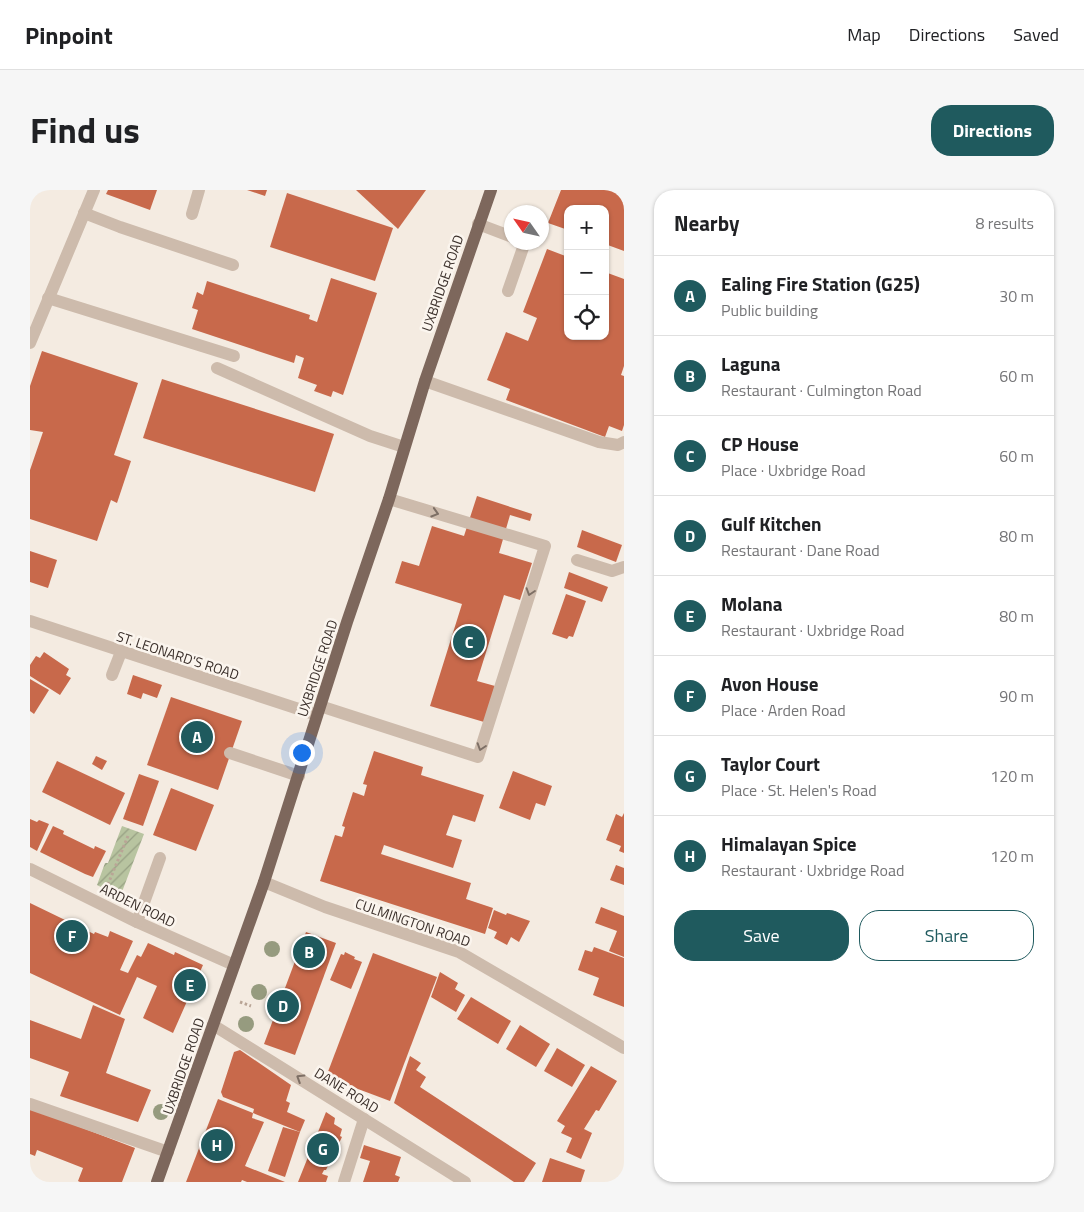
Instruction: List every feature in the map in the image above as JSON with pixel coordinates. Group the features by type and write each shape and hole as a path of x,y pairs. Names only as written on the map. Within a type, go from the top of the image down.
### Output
{"main road":[{"name":"UXBRIDGE ROAD","path":"157,1182 264,882 389,499 425,381 491,190"}],"street":[{"path":"30,343 94,190"},
{"path":"192,214 199,190"},
{"path":"84,213 232,265"},
{"path":"478,224 504,234"},
{"path":"508,291 522,250"},
{"path":"48,298 234,356"},
{"path":"217,368 370,436 404,447"},
{"path":"425,381 599,442 618,445 624,442"},
{"name":"ST. LEONARD'S ROAD","path":"30,622 121,652 478,757 545,546 389,499"},
{"path":"577,560 612,572 624,567"},
{"path":"112,675 121,652"},
{"path":"230,754 299,776"},
{"path":"137,922 160,858"},
{"name":"ARDEN ROAD","path":"30,869 137,922 234,966"},
{"name":"CULMINGTON ROAD","path":"264,882 333,910 459,952 624,1048"},
{"name":"DANE ROAD","path":"213,1025 465,1182"},
{"path":"30,1104 168,1152"},
{"path":"344,1182 364,1119"}],"path":[{"path":"100,903 128,836"},
{"path":"240,1002 251,1006"}],"green space":[{"path":"122,826 144,834 120,897 97,885 105,863 108,863"}],"building":[{"path":"108,190 157,190 150,210 106,194"},
{"path":"247,190 267,190 265,196"},
{"path":"356,190 426,190 398,229"},
{"path":"561,190 624,190 624,251 609,245 609,205 564,205 564,229 549,223"},
{"path":"287,193 393,228 375,281 270,247"},
{"path":"547,250 549,250 564,255 564,340 609,340 609,273 624,279 624,366 621,375 624,376 624,425 622,431 609,426 605,437 506,400 510,389 487,380 506,332 528,341 537,318 523,312"},
{"path":"331,278 377,293 343,395 333,391 331,397 314,391 317,385 298,378 304,358 296,355 294,363 192,329 198,310 192,308 197,292 203,295 207,281 310,315 309,319 317,322"},
{"path":"42,351 138,383 114,455 131,461 117,503 111,500 97,541 30,519 30,470 43,432 30,430 30,386"},
{"path":"162,379 334,434 315,492 143,438"},
{"path":"477,496 532,514 530,521 510,515 499,553 532,563 520,600 504,595 477,681 495,686 484,722 430,706 462,604 395,583 402,561 419,566 432,526 464,536"},
{"path":"582,530 622,545 616,562 577,547"},
{"path":"30,551 57,560 48,588 30,582"},
{"path":"569,572 608,587 602,602 564,588"},
{"path":"566,594 586,601 573,637 569,636 567,639 552,634"},
{"path":"44,652 69,669 66,675 71,678 60,695 30,676 30,665 36,656 40,658"},
{"path":"133,675 162,685 157,698 143,693 141,699 127,694"},
{"path":"30,679 49,690 34,714 30,711"},
{"path":"171,697 242,721 218,790 147,765"},
{"path":"374,751 423,767 421,775 484,795 475,822 453,815 446,835 462,840 453,868 384,845 381,854 471,883 466,899 493,908 485,934 320,881 335,835 342,837 345,827 342,826 353,792 364,796 367,785 363,784"},
{"path":"96,756 107,761 102,770 92,764"},
{"path":"57,761 125,793 110,825 42,792"},
{"path":"513,771 552,786 545,806 536,803 530,820 499,808"},
{"path":"139,774 159,781 143,826 123,819"},
{"path":"171,788 214,805 196,851 153,835"},
{"path":"624,813 624,853 619,851 621,846 606,840 616,814 622,817"},
{"path":"30,819 49,824 37,851 30,847"},
{"path":"53,826 64,831 63,834 94,849 95,846 106,851 93,877 40,852"},
{"path":"616,865 624,868 624,885 610,880"},
{"path":"30,903 94,934 95,932 108,937 110,931 133,941 120,970 128,973 137,955 141,957 148,943 174,955 175,952 203,965 173,1033 143,1018 157,986 137,977 120,1015 30,973"},
{"path":"601,907 624,916 624,957 609,951 617,931 595,923"},
{"path":"494,910 530,921 519,942 511,937 507,945 494,938 497,932 488,928"},
{"path":"306,932 336,943 295,1055 264,1044"},
{"path":"594,947 624,958 624,1007 593,995 599,978 578,970 585,950 592,952"},
{"path":"345,952 362,962 351,989 330,980 341,954 344,955"},
{"path":"373,953 437,977 390,1101 326,1077"},
{"path":"440,972 458,983 455,989 465,995 456,1012 431,997"},
{"path":"471,997 511,1021 498,1044 457,1019"},
{"path":"93,1005 125,1019 106,1073 151,1090 138,1122 60,1096 69,1072 30,1058 30,1020 81,1039"},
{"path":"520,1025 550,1044 536,1067 506,1049"},
{"path":"557,1048 585,1065 572,1087 544,1071"},
{"path":"240,1050 291,1085 286,1101 290,1103 287,1112 305,1120 300,1132 253,1113 254,1109 223,1097 221,1092 234,1052"},
{"path":"410,1056 421,1063 416,1070 426,1077 420,1087 536,1163 524,1182 514,1182 394,1103"},
{"path":"591,1066 617,1081 599,1111 596,1110 584,1129 592,1133 581,1159 566,1152 572,1138 561,1133 565,1126 557,1121"},
{"path":"218,1099 253,1113 252,1118 264,1122 245,1166 285,1182 247,1182 242,1180 241,1182 186,1182"},
{"path":"30,1108 135,1148 122,1182 80,1182 78,1181 83,1168 37,1150 35,1156 30,1154"},
{"path":"326,1112 335,1118 334,1124 342,1129 340,1136 342,1137 326,1170 322,1174 328,1176 326,1182 298,1182"},
{"path":"283,1127 300,1132 285,1177 268,1171"},
{"path":"364,1145 401,1157 395,1175 400,1177 398,1182 363,1182 370,1161 360,1158"},
{"path":"550,1158 585,1170 581,1182 542,1182"}],"place":[{"name":"CP House","path":"469,642"},
{"name":"Ealing Fire Station (G25)","path":"197,737"},
{"name":"Avon House","path":"72,936"},
{"name":"Laguna","path":"309,952"},
{"name":"Molana","path":"190,985"},
{"name":"Gulf Kitchen","path":"283,1006"},
{"name":"Himalayan Spice","path":"217,1145"},
{"name":"Taylor Court","path":"323,1149"}]}
